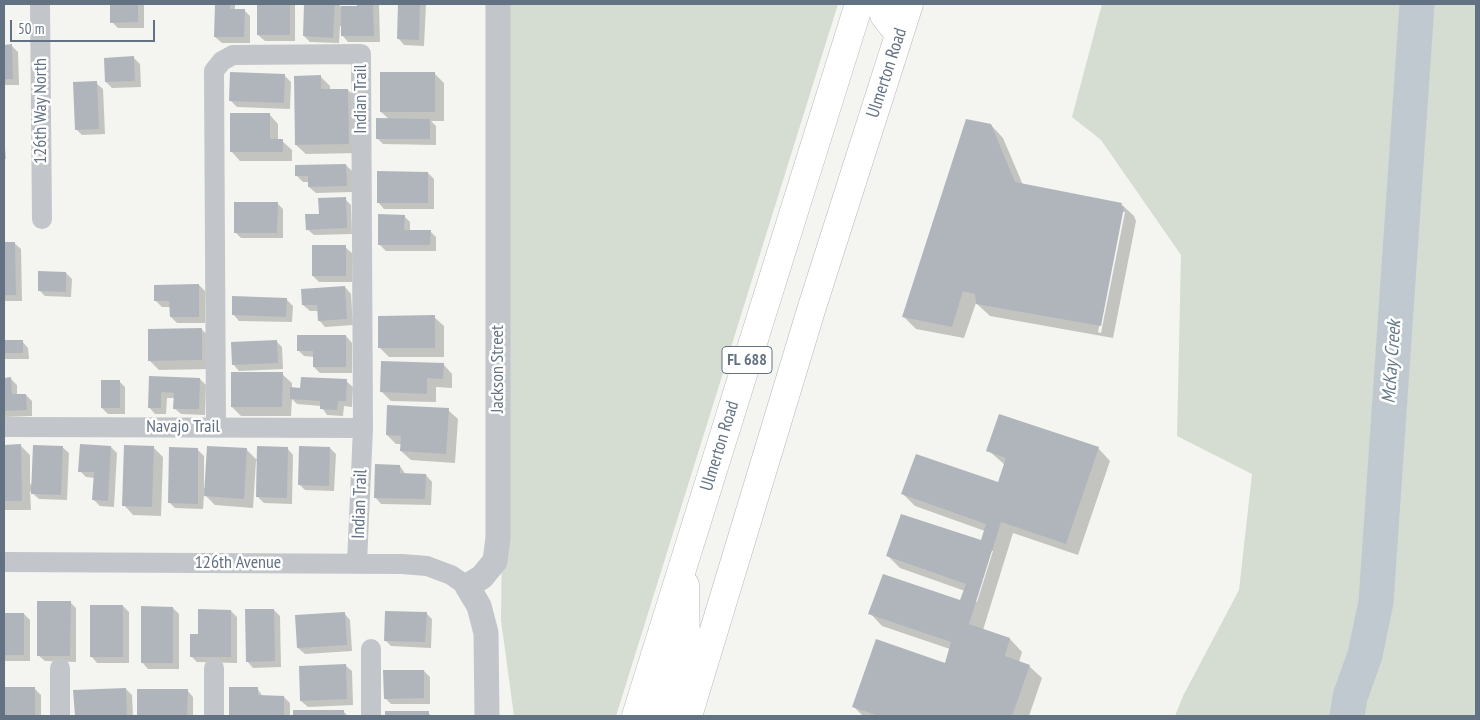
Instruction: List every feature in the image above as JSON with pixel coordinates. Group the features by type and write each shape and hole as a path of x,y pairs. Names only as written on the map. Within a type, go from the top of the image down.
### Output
{"main road":[{"name":"Ulmerton Road","path":"636,716 859,4"},
{"path":"887,4 884,15 899,34"},
{"name":"Ulmerton Road","path":"688,716 812,307 909,4"},
{"path":"664,716 686,646 684,561"}],"street":[{"name":"126th Way North","path":"40,4 42,219"},
{"name":"Jackson Street","path":"467,586 482,577 495,561 498,538 498,4"},
{"name":"Indian Trail","path":"216,427 214,71 222,61 233,55 361,54 363,428 357,563"},
{"name":"Navajo Trail","path":"4,427 363,428"},
{"name":"126th Avenue","path":"4,562 357,563 427,566 451,575 467,586"},
{"path":"467,586 479,606 486,633 487,716"},
{"path":"371,649 371,716"},
{"path":"60,668 60,716"},
{"path":"214,668 214,716"}],"shaded area":[{"path":"508,4 838,4 616,716 514,716 501,620"},
{"path":"1102,4 1476,4 1476,716 1175,716 1183,696 1239,590 1252,474 1177,436 1181,255 1101,140 1072,117"}],"building":[{"path":"110,4 138,4 138,22 110,23"},
{"path":"215,4 230,4 230,9 245,9 244,37 214,37"},
{"path":"257,4 290,4 290,35 257,35"},
{"path":"304,4 335,4 333,38 303,36"},
{"path":"357,4 373,4 374,36 341,36 341,6 357,6"},
{"path":"398,4 420,4 419,40 397,39"},
{"path":"12,44 13,79 4,79 4,45"},
{"path":"134,56 135,81 105,82 104,58"},
{"path":"230,72 285,74 284,103 229,101"},
{"path":"380,72 435,72 435,112 380,112"},
{"path":"321,75 321,89 348,89 349,144 295,145 294,76"},
{"path":"97,81 99,129 75,130 73,82"},
{"path":"230,113 270,113 270,139 283,139 283,152 230,152"},
{"path":"376,118 430,119 430,139 376,139"},
{"path":"966,119 991,124 1015,182 1122,203 1121,206 1124,207 1101,326 976,304 975,294 963,291 952,327 902,317"},
{"path":"346,164 347,186 308,187 308,176 295,176 295,165"},
{"path":"377,171 428,172 428,203 377,203"},
{"path":"346,197 347,228 306,230 305,214 319,214 318,198"},
{"path":"234,202 278,202 277,233 234,233"},
{"path":"378,214 405,215 404,230 431,230 430,245 378,245"},
{"path":"4,242 15,242 16,295 4,295"},
{"path":"312,245 346,245 346,276 312,276"},
{"path":"38,271 66,272 66,292 38,291"},
{"path":"199,284 199,317 170,317 169,301 154,301 154,285"},
{"path":"345,286 347,319 318,321 317,305 302,305 301,289"},
{"path":"232,296 287,298 286,317 232,315"},
{"path":"435,315 435,348 378,348 378,316"},
{"path":"202,328 202,360 148,361 148,329"},
{"path":"297,335 346,335 346,367 313,367 313,351 297,351"},
{"path":"4,340 23,340 23,353 4,353"},
{"path":"277,340 278,363 232,365 231,342"},
{"path":"381,361 444,363 443,379 427,378 427,394 380,392"},
{"path":"231,372 283,372 282,407 231,407"},
{"path":"149,376 200,378 199,409 173,409 174,393 161,392 161,408 148,408"},
{"path":"11,377 12,394 26,394 27,410 4,411 4,378"},
{"path":"301,377 347,379 346,401 338,401 337,410 320,409 320,401 290,399 290,387 300,388"},
{"path":"101,380 120,380 120,408 101,408"},
{"path":"387,405 449,408 446,454 400,451 401,436 386,435"},
{"path":"999,414 1099,447 1066,544 1001,522 969,624 1010,638 1005,656 1030,665 1012,716 879,716 852,707 876,639 945,663 951,642 868,614 883,574 960,600 966,584 886,556 901,514 981,540 986,524 901,494 916,454 998,482 1006,458 986,451"},
{"path":"21,444 22,501 4,501 4,445"},
{"path":"80,444 111,446 108,501 92,500 94,472 78,472"},
{"path":"33,445 63,446 61,495 31,494"},
{"path":"124,445 154,446 152,507 122,506"},
{"path":"207,446 247,448 244,499 204,496"},
{"path":"257,446 288,447 287,498 256,497"},
{"path":"299,446 330,447 329,486 298,485"},
{"path":"169,447 198,448 198,504 168,503"},
{"path":"375,464 400,465 400,473 426,474 425,499 374,498"},
{"path":"37,601 71,601 70,656 37,656"},
{"path":"90,605 123,605 123,657 90,657"},
{"path":"141,606 173,607 173,663 141,663"},
{"path":"198,609 231,610 231,657 190,657 190,634 198,634"},
{"path":"245,609 274,609 275,661 246,662"},
{"path":"385,611 427,612 425,642 384,641"},
{"path":"345,612 347,645 297,648 295,615"},
{"path":"4,613 24,613 24,655 4,655"},
{"path":"346,664 347,699 300,701 299,666"},
{"path":"383,670 424,670 424,698 384,699"},
{"path":"4,687 35,687 35,716 4,716"},
{"path":"229,687 258,687 258,695 284,696 284,716 229,716"},
{"path":"126,688 127,716 75,716 73,690"},
{"path":"137,689 188,689 187,716 137,716"},
{"path":"293,710 344,710 344,716 293,716"},
{"path":"385,711 429,711 429,716 385,716"}],"waterway":[{"name":"McKay Creek","path":"1347,716 1350,697 1365,655 1376,602 1417,4"}]}
